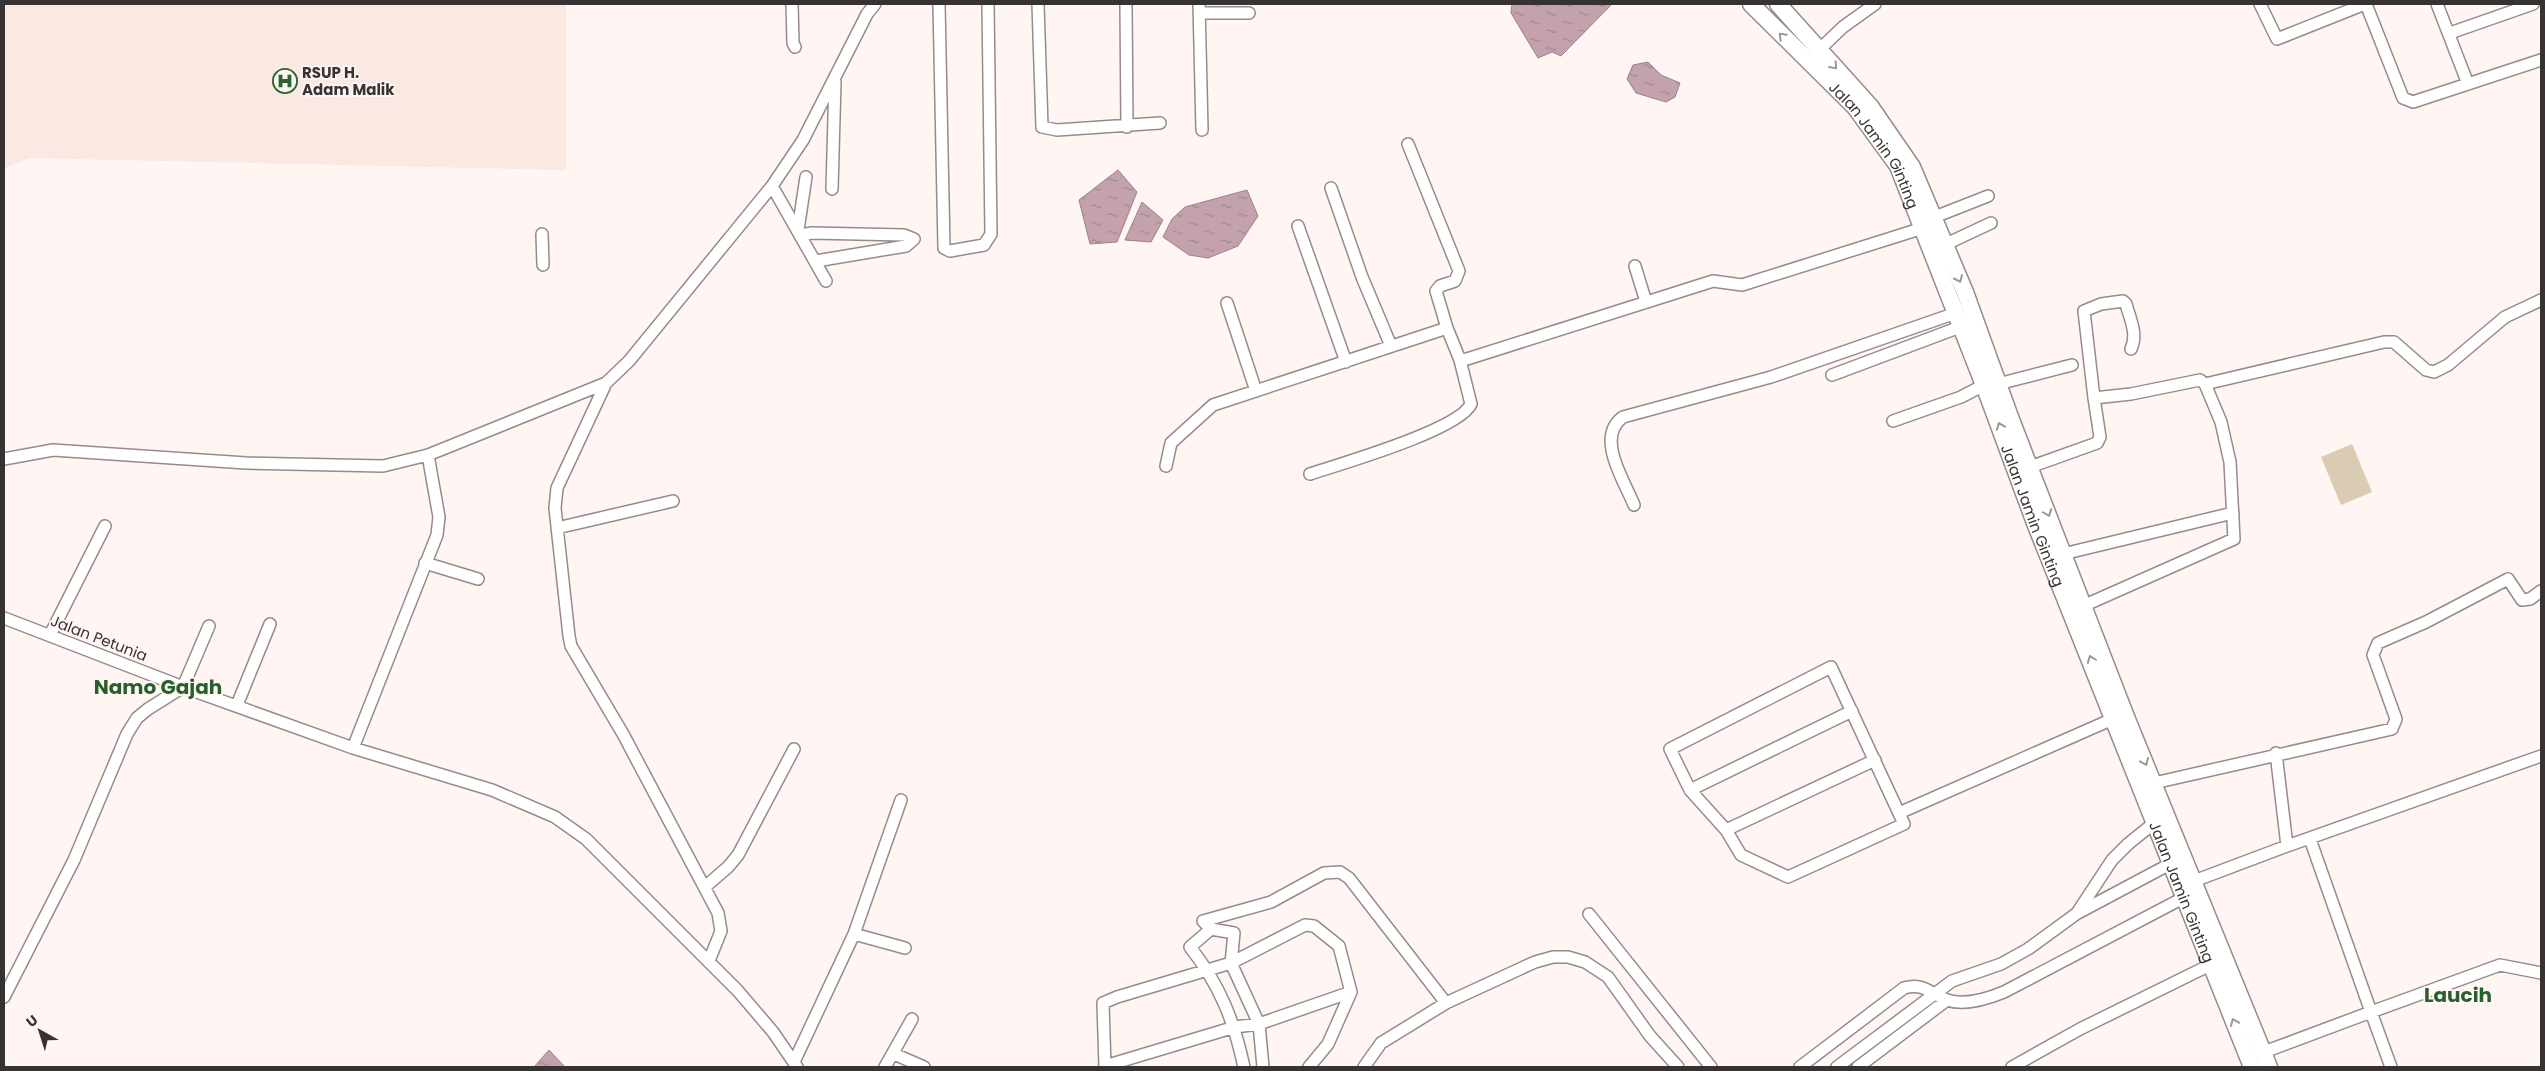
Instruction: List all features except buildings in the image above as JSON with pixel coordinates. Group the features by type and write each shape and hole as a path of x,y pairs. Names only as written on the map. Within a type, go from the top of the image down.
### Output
{"highway":[{"name":"Jalan Jamin Ginting","path":"1751,4 1855,108 1877,135 1898,166 1927,223 1944,245 1965,292 1963,320"},
{"name":"Jalan Jamin Ginting","path":"1778,4 1870,106 1901,148 1912,167 1927,223 1963,320 2030,467 2083,606 2194,881 2210,927 2266,1060"},
{"name":"Jalan Jamin Ginting","path":"1991,384 2035,523 2115,718 2183,898 2212,964 2252,1067"}],"street":[{"path":"792,4 793,43 795,47"},
{"path":"709,961 722,925 706,886 623,734 571,646 555,508 557,488 606,383 629,361 772,186 803,140 836,79 867,14 875,4"},
{"path":"939,4 944,248 950,251 984,246 991,234 988,4"},
{"path":"1038,4 1042,127 1057,130 1127,127 1160,123"},
{"path":"1126,4 1127,127"},
{"path":"1816,44 1875,4"},
{"path":"2260,4 2277,39 2366,4 2404,98 2413,102 2541,60"},
{"path":"2437,4 2450,33 2468,84"},
{"path":"2450,33 2533,4"},
{"path":"1202,130 1200,8 1248,13"},
{"path":"832,189 836,79"},
{"path":"1310,474 1416,437 1466,412 1471,404 1460,360 1446,328 1436,291 1440,286 1455,281 1459,271 1408,144"},
{"path":"799,233 806,177"},
{"path":"772,186 826,281"},
{"path":"1331,188 1362,277 1391,346"},
{"path":"1460,360 1713,281 1742,285 1927,223 1988,196"},
{"path":"1944,245 1990,223"},
{"path":"1298,226 1346,362"},
{"path":"799,233 904,235 914,239 906,246 816,261"},
{"path":"542,234 543,265"},
{"path":"1635,266 1646,302"},
{"path":"2205,384 2384,342 2394,342 2426,370 2434,372 2448,364 2505,318 2541,300"},
{"path":"2030,467 2097,443 2100,437 2084,311 2100,304 2123,301 2126,304 2134,332 2135,341 2131,349"},
{"path":"1227,303 1256,391"},
{"path":"1832,375 1963,320"},
{"path":"1634,506 1611,448 1610,437 1615,423 1624,418 1963,320"},
{"path":"1166,466 1170,443 1214,405 1446,328"},
{"path":"1892,420 1961,397 1991,384 2072,365"},
{"path":"2083,606 2234,539 2230,462 2221,422 2205,384 2200,380 2131,394 2094,398"},
{"path":"4,459 53,450 246,463 383,466 428,455 606,383"},
{"path":"353,748 439,526 428,455"},
{"path":"557,528 673,501"},
{"path":"2064,554 2233,513"},
{"path":"50,635 105,526"},
{"path":"424,563 478,579"},
{"path":"2154,783 2394,727 2396,719 2373,655 2376,646 2381,641 2426,622 2508,579 2522,600 2530,599 2541,591"},
{"name":"Jalan Petunia","path":"4,618 183,687 353,748 492,790 555,817 586,839 709,961 758,1012 795,1065"},
{"path":"237,705 270,624"},
{"path":"4,997 74,860 127,734 137,718 183,687 208,626"},
{"path":"1831,667 1852,711 1904,824 1788,877 1740,854 1726,830 1690,790 1670,749 1831,667"},
{"path":"1690,790 1852,711"},
{"path":"1899,813 2115,718"},
{"path":"706,886 728,868 738,855 794,749"},
{"path":"2276,754 2287,846"},
{"path":"2194,881 2541,756"},
{"path":"1726,830 1875,760"},
{"path":"795,1065 854,934 901,800"},
{"path":"2076,914 2112,860 2154,823"},
{"path":"2310,839 2391,1067"},
{"path":"1837,1067 1952,981 2001,964 2028,949 2076,914 2170,864"},
{"path":"1263,1067 1259,1024 1231,963 1234,933 1211,929 1203,921 1271,902 1324,872 1340,872 1349,878 1446,1003"},
{"path":"1800,1067 1904,988 1919,985 1947,1000 1984,1000 2004,992 2183,898"},
{"path":"1589,914 1711,1067"},
{"path":"1309,1067 1328,1044 1351,992 1339,946 1314,926 1305,925 1231,963 1117,996 1103,1004 1105,1066 1235,1027 1259,1024 1351,992"},
{"path":"1211,929 1190,948 1207,969 1235,1027 1244,1067"},
{"path":"854,934 905,948"},
{"path":"1364,1067 1381,1043 1446,1003 1535,962 1553,957 1568,957 1585,962 1608,977 1650,1036 1678,1067"},
{"path":"2012,1067 2080,1029 2212,964"},
{"path":"2266,1060 2371,1012 2500,965 2516,966 2541,973"},
{"path":"1858,1067 1947,1000"},
{"path":"885,1067 912,1019"},
{"path":"894,1054 924,1067"}],"shaded area":[{"name":"RSUP H. Adam Malik","path":"4,4 566,4 566,170 29,158 4,168"},
{"path":"2352,444 2372,492 2341,505 2321,457"}],"water":[{"path":"1512,4 1612,4 1561,56 1552,52 1538,58 1511,13"},
{"path":"1648,62 1661,75 1680,83 1675,97 1666,102 1636,93 1627,79 1633,65"},
{"path":"1118,170 1137,192 1117,242 1090,244 1079,200"},
{"path":"1247,190 1258,216 1238,246 1208,258 1189,255 1163,237 1172,219 1185,207"},
{"path":"1142,202 1163,220 1151,242 1125,240"},
{"path":"549,1050 565,1067 534,1067"}],"place":[{"name":"RSUP H. Adam Malik","path":"285,81"}],"district":[{"name":"Namo Gajah","path":"158,687"},
{"name":"Laucih","path":"2458,995"}]}
